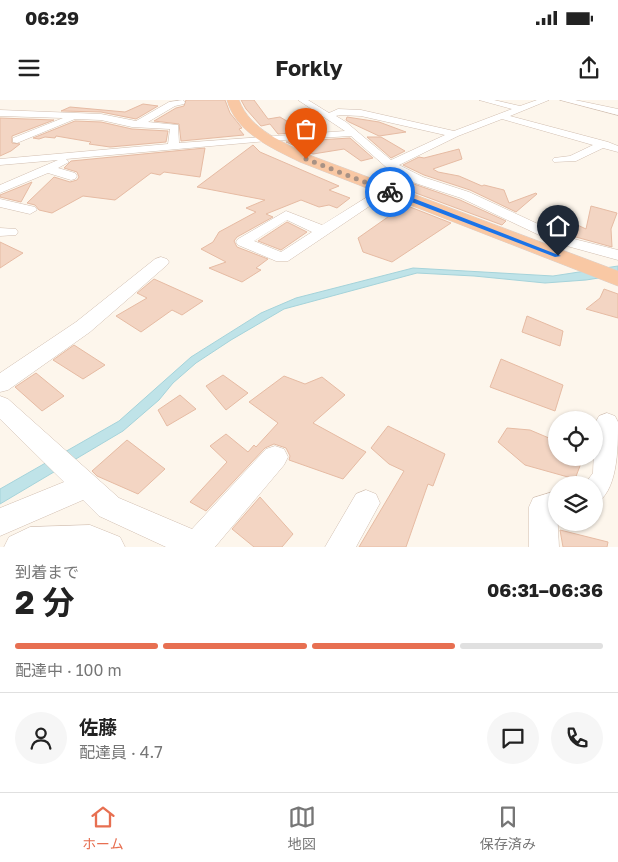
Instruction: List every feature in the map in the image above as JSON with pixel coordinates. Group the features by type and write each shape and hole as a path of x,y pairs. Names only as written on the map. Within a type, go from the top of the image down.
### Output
{"highway":[{"path":"233,100 240,115 267,138 306,159 618,278"}],"street":[{"path":"302,100 343,124 390,165 419,180 464,194 561,240 618,255"},
{"path":"483,100 521,109"},
{"path":"390,165 455,134 545,100"},
{"path":"564,100 618,112"},
{"path":"138,124 172,104 180,102"},
{"path":"329,116 338,112 361,113 455,134"},
{"path":"0,113 108,119 123,117 138,124 175,127 173,147"},
{"path":"17,140 77,116"},
{"path":"108,129 123,117"},
{"path":"503,117 618,149"},
{"path":"0,162 267,138 353,134"},
{"path":"558,160 572,160 604,144"},
{"path":"0,189 70,160 73,156"},
{"path":"48,169 71,176"},
{"path":"323,231 286,215 243,242 282,258 323,231 385,190"},
{"path":"0,203 30,210"},
{"path":"0,384 83,327 161,262"},
{"path":"0,405 109,507 190,545 275,457"},
{"path":"603,481 606,477 607,423"},
{"path":"0,522 86,486"},
{"path":"340,547 366,503"},
{"path":"544,547 543,507 548,506"},
{"path":"19,547 30,542 90,539 110,547"}],"water":[{"path":"618,266 618,275 545,283 417,273 284,309 196,363 173,383 159,400 123,431 0,504 0,489 119,421 191,357 261,313 296,298 413,268 553,276"}],"building":[{"path":"186,100 225,100 230,113 242,128 239,129 244,135 181,141 179,124 154,121 176,108 184,106"},
{"path":"241,100 254,100 268,119 280,117 305,132 278,134 270,124 261,126 246,109"},
{"path":"143,104 158,106 136,119 101,112 61,111 70,107 125,112"},
{"path":"347,117 379,122 406,132 379,136 349,122 346,120"},
{"path":"0,118 54,120 12,136 12,143 20,144 0,156"},
{"path":"75,121 101,122 132,129 168,131 166,142 110,147 56,136 55,138 33,138"},
{"path":"367,137 381,137 405,151 391,158"},
{"path":"350,138 373,158 361,161 344,149 313,154 286,142"},
{"path":"253,145 260,152 339,186 329,190 350,198 337,208 329,205 319,207 301,200 266,214 273,217 237,237 234,241 237,247 268,259 256,268 261,270 242,282 209,268 226,262 201,249 213,242 219,232 256,212 246,208 265,200 197,187"},
{"path":"205,148 200,177 164,172 160,175 151,173 115,200 83,196 52,213 39,210 35,205 27,203 54,177 70,182 77,180 79,177 77,172 64,168 71,161"},
{"path":"459,149 462,159 433,169 438,172 459,176 482,186 504,190 509,203 537,194 516,212 470,190 424,175 403,165 419,157 424,158"},
{"path":"32,182 21,202 0,197 0,195"},
{"path":"411,183 460,200 506,221 502,225 405,189"},
{"path":"405,205 451,223 392,262 363,252 358,238"},
{"path":"591,206 617,213 611,229 612,247 565,234 571,222 586,229"},
{"path":"287,222 307,232 281,250 258,241"},
{"path":"0,242 23,253 0,268"},
{"path":"154,279 203,301 182,315 172,310 141,332 116,316 147,298 137,293"},
{"path":"604,289 618,294 618,318 586,309 600,298"},
{"path":"527,316 563,331 560,346 522,332"},
{"path":"74,345 105,365 83,379 53,360"},
{"path":"501,359 563,385 555,411 490,387"},
{"path":"36,373 64,396 42,411 15,387"},
{"path":"223,375 248,393 226,410 206,386"},
{"path":"284,376 305,384 322,377 345,395 313,423 366,452 343,479 289,460 290,456 286,448 274,444 265,448 206,511 190,502 227,462 210,446 226,434 248,452 254,445 256,447 278,423 249,402"},
{"path":"180,395 196,409 167,426 158,410"},
{"path":"388,426 445,454 433,486 428,484 406,547 359,547 404,471 389,464 371,448"},
{"path":"507,428 530,430 548,438 548,466 580,466 576,476 564,476 525,465 498,442"},
{"path":"127,440 165,469 138,494 97,476 92,471"},
{"path":"260,497 293,534 282,547 254,547 232,529"},
{"path":"560,531 608,542 607,547 563,547"}],"way so far":[{"path":"306,159 390,192"}],"route":[{"path":"390,192 558,256"}]}
